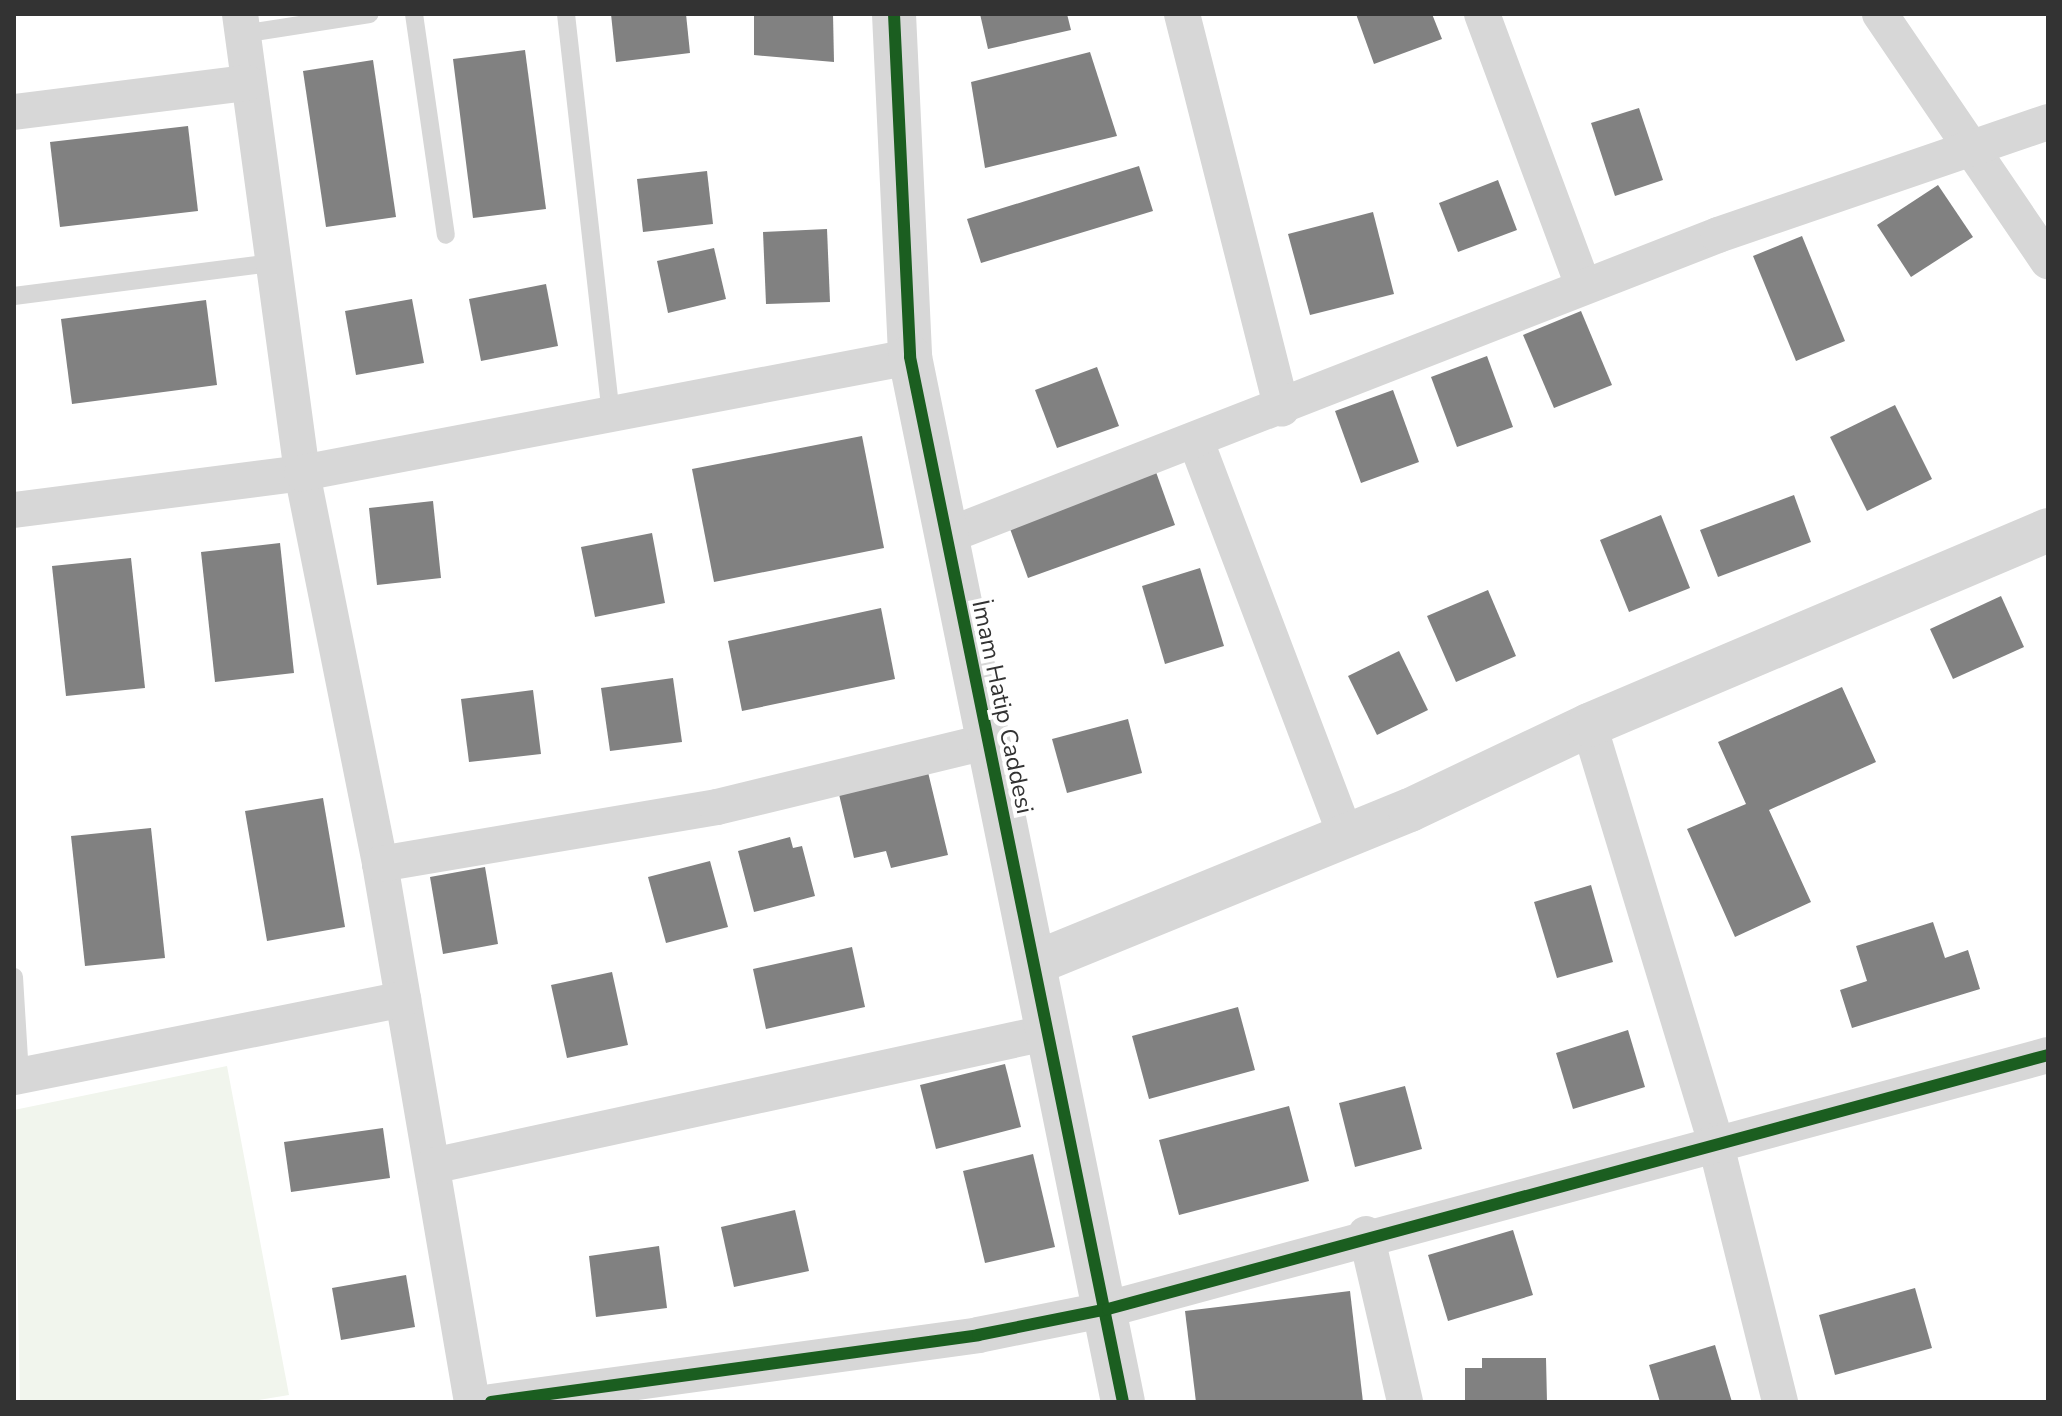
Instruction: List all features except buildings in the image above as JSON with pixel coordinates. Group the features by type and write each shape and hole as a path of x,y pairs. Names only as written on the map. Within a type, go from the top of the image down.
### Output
{"street":[{"name":"İmam Hatip Caddesi","path":"894,14 910,357 985,742 1108,1309 1123,1402"},
{"path":"1182,14 1282,409"},
{"path":"1482,14 1583,286"},
{"path":"1880,14 2048,261"},
{"path":"241,24 302,473 380,864 472,1402"},
{"path":"14,112 247,83"},
{"path":"944,537 1197,444 1583,286 1976,151 2048,122"},
{"path":"14,510 302,473 910,357"},
{"path":"1197,444 1346,837"},
{"path":"1035,963 1346,837 1589,725 2048,530"},
{"path":"1589,725 1715,1141 1780,1402"},
{"path":"380,864 717,807 985,742"},
{"path":"17,1077 403,999"},
{"path":"432,1166 1050,1032"},
{"path":"491,1402 978,1335 1108,1309 1366,1234 2048,1055"},
{"path":"1366,1234 1405,1402"}],"lane":[{"path":"241,24 369,14"},
{"path":"414,14 446,235"},
{"path":"566,14 611,414"},
{"path":"14,296 272,263"},
{"path":"14,977 17,1077"}],"shaded area":[{"path":"227,1066 289,1395 247,1402 20,1402 14,1110"}],"cycle path":[{"path":"894,14 910,357 1123,1402"},
{"path":"491,1402 978,1335 1108,1309 2048,1055"}]}
